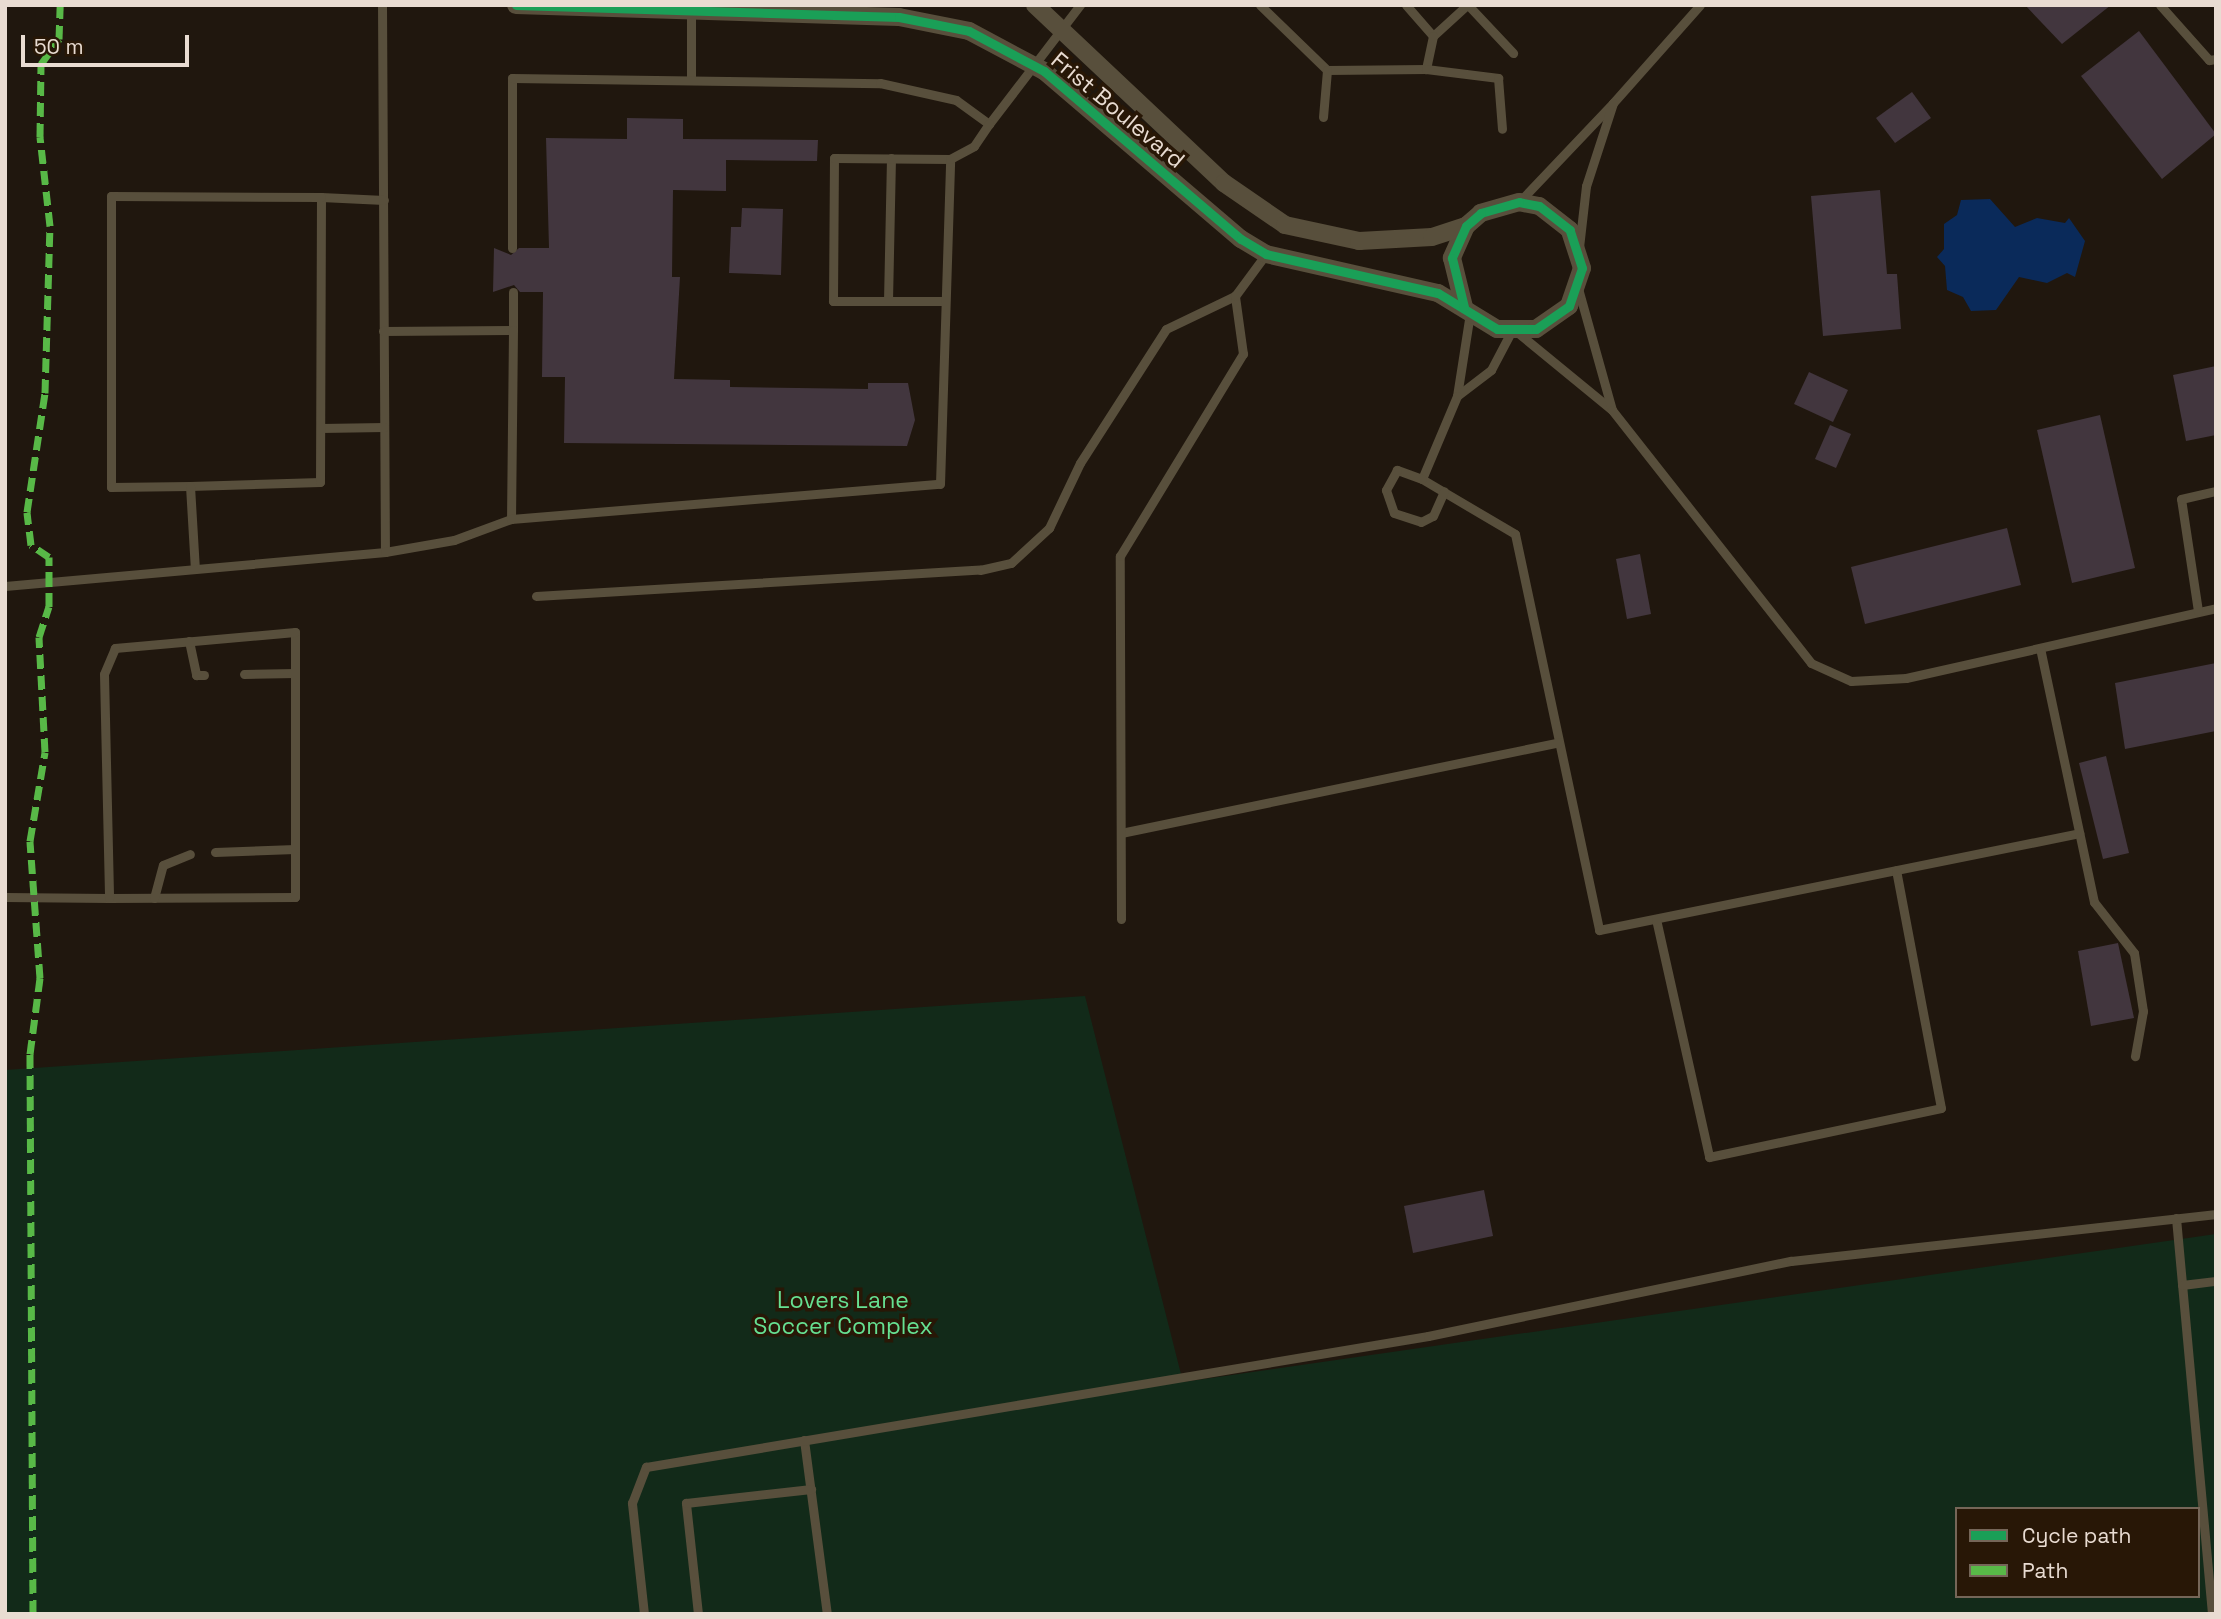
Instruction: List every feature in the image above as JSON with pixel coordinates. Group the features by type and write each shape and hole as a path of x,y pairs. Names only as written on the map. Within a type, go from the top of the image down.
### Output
{"street":[{"name":"Frist Boulevard","path":"516,5 691,6 943,23 1035,65 1266,254 1438,293 1514,332"},
{"name":"Frist Boulevard","path":"1035,5 1062,27 1224,183 1285,225 1359,241 1432,237 1466,226 1490,208 1519,202"},
{"path":"1514,332 1554,320 1578,288 1579,248 1556,216 1519,202"},
{"path":"1466,226 1451,275 1467,310"}],"lane":[{"path":"382,5 384,552"},
{"path":"941,301 833,301 834,158 950,159 974,146 1080,5"},
{"path":"1261,5 1327,70 1426,69 1499,78 1502,129"},
{"path":"1406,5 1433,36"},
{"path":"1426,69 1433,36 1467,5 1513,53"},
{"path":"1519,202 1613,103 1700,5"},
{"path":"2160,5 2209,60 2216,59"},
{"path":"691,6 691,80"},
{"path":"1323,117 1327,70"},
{"path":"512,248 512,78 880,83 956,100 989,124"},
{"path":"1579,248 1586,186 1613,103"},
{"path":"888,301 891,158"},
{"path":"5,586 384,552 454,540 511,519 940,484 941,301 950,159"},
{"path":"321,197 320,482 111,487 111,196 321,197 384,200"},
{"path":"536,596 1011,563 1049,528 1080,463 1166,329 1235,296 1266,254"},
{"path":"1578,288 1612,410"},
{"path":"511,519 513,292"},
{"path":"1121,919 1120,556 1243,354 1235,296"},
{"path":"1422,479 1457,396 1467,310"},
{"path":"383,331 513,330"},
{"path":"1457,396 1491,370 1514,332 1612,410 1811,663 1850,681 1906,678 2216,608"},
{"path":"321,428 384,427"},
{"path":"1444,491 1433,516 1421,522 1394,513 1386,489 1397,470 1444,491 1514,534 1599,930 2079,833"},
{"path":"190,486 195,569"},
{"path":"2198,611 2181,499 2216,491"},
{"path":"5,897 109,898 154,898 295,897 295,632 115,648 104,674 109,898"},
{"path":"189,641 196,675 204,675"},
{"path":"2040,648 2079,833 2100,917 2134,953 2143,1011 2135,1056"},
{"path":"244,674 295,674"},
{"path":"1121,833 1559,742"},
{"path":"215,852 295,849"},
{"path":"154,898 163,865 190,854"},
{"path":"1657,919 1709,1157 1941,1108 1896,870"},
{"path":"645,1614 632,1503 646,1467 1428,1336 1791,1261 2216,1214"},
{"path":"2176,1218 2213,1614"},
{"path":"2182,1284 2216,1281"},
{"path":"804,1440 827,1614"},
{"path":"698,1614 686,1503 811,1489"}],"green space":[{"name":"Lovers Lane Soccer Complex","path":"1085,996 1183,1382 2216,1234 2216,1614 5,1614 5,1070"}],"water":[{"path":"1990,199 2015,227 2037,218 2065,223 2069,218 2085,241 2075,277 2067,273 2047,283 2019,277 1996,310 1971,311 1963,297 1947,290 1945,266 1937,257 1944,249 1944,224 1957,215 1961,200"}],"building":[{"path":"2025,5 2111,5 2062,44"},
{"path":"2139,31 2216,134 2162,179 2081,76"},
{"path":"1912,92 1931,118 1895,143 1876,118"},
{"path":"627,118 683,119 683,139 818,140 817,161 726,160 726,191 673,190 672,277 680,277 674,379 730,380 730,387 868,389 868,383 908,383 915,420 907,446 564,443 565,377 542,377 543,292 520,292 514,285 493,292 494,248 511,255 519,248 549,248 546,138 627,139"},
{"path":"1880,190 1887,274 1897,274 1901,329 1823,336 1811,196"},
{"path":"742,208 783,209 781,275 729,273 731,227 741,227"},
{"path":"2216,366 2216,435 2186,441 2173,375"},
{"path":"1809,372 1848,390 1833,422 1794,404"},
{"path":"2100,415 2135,568 2072,583 2037,430"},
{"path":"1830,425 1851,434 1836,468 1815,459"},
{"path":"2007,528 2021,585 1865,624 1851,567"},
{"path":"1640,554 1651,614 1627,619 1616,559"},
{"path":"2216,663 2216,731 2125,749 2115,683"},
{"path":"2106,756 2129,853 2103,859 2079,763"},
{"path":"2118,943 2134,1018 2091,1026 2078,951"},
{"path":"1484,1190 1493,1236 1413,1253 1404,1206"}],"marked path":[{"path":"33,1614 30,1054 40,978 30,841 45,752 39,637 49,607 49,557 31,545 27,512 45,393 50,226 40,137 41,64 59,39 60,5"}],"cycle path":[{"path":"516,5 899,17 969,31 1044,71 1241,239 1266,254 1438,293 1497,329 1536,329 1569,306 1582,268 1570,230 1539,206 1519,202 1481,213 1466,226 1452,258 1464,307"}]}
